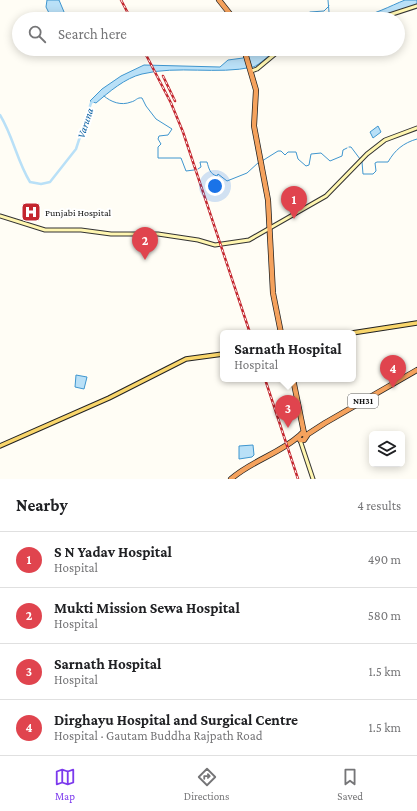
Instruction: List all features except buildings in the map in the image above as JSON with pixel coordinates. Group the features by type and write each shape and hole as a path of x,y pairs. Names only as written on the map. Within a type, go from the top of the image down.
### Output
{"highway":[{"path":"219,0 228,12"},
{"path":"246,56 257,90 255,127 260,161 269,197 274,293 281,330"},
{"name":"NH31","path":"231,479 249,465 303,437 417,369"},
{"path":"293,382 303,437"}],"main road":[{"path":"356,332 417,323"},
{"path":"0,446 108,398 186,359 220,354"}],"street":[{"path":"399,12 417,6"},
{"path":"250,71 257,69 273,56"},
{"path":"0,216 45,230 81,230 111,234 158,234 198,240 215,245 249,240 271,226 326,196 361,161 385,140 417,128"},
{"path":"303,437 313,479"}],"water":[{"path":"47,0 59,0 64,12 48,12 46,7"},
{"path":"405,0 417,0 417,5 394,12 376,12"},
{"path":"245,56 268,56 253,67 239,69 169,70 142,74 123,82 96,103 90,101 102,89 121,76 144,65 220,67 228,60 243,58"},
{"path":"378,126 381,132 373,138 370,132"},
{"path":"76,375 87,377 84,389 75,387"},
{"path":"253,445 254,455 252,457 239,459 239,446"}],"waterway":[{"path":"328,0 329,12"},
{"path":"310,12 324,11 329,6"},
{"path":"104,96 113,102 124,104 142,98 156,119 172,129 168,135 159,136 158,139 161,144 158,147 158,158 181,158 186,171 194,170"},
{"name":"Varuna","path":"0,115 30,182 41,184 50,182 76,149 91,103 95,100"},
{"path":"362,162 363,174 373,174 376,171 375,163 388,162 400,148 417,139"},
{"path":"349,147 351,147 360,159"},
{"path":"262,161 278,151 281,151 285,155 288,152 296,152 298,159 306,166 309,165 311,154 321,153 330,161 342,156 343,150 347,148"},
{"path":"198,169 201,167 200,162 207,162 211,173 217,176 218,174 227,181 247,173 259,162"}],"railway":[{"path":"121,0 127,12"},
{"path":"147,56 171,103 183,132 249,330"},
{"path":"163,76 175,101"},
{"path":"266,382 298,479"}],"place":[{"name":"Punjabi Hospital","path":"31,212"},
{"name":"S N Yadav Hospital","path":"294,219"},
{"name":"Mukti Mission Sewa Hospital","path":"145,260"},
{"name":"Dirghayu Hospital and Surgical Centre","path":"393,388"},
{"name":"Sarnath Hospital","path":"288,428"}]}
